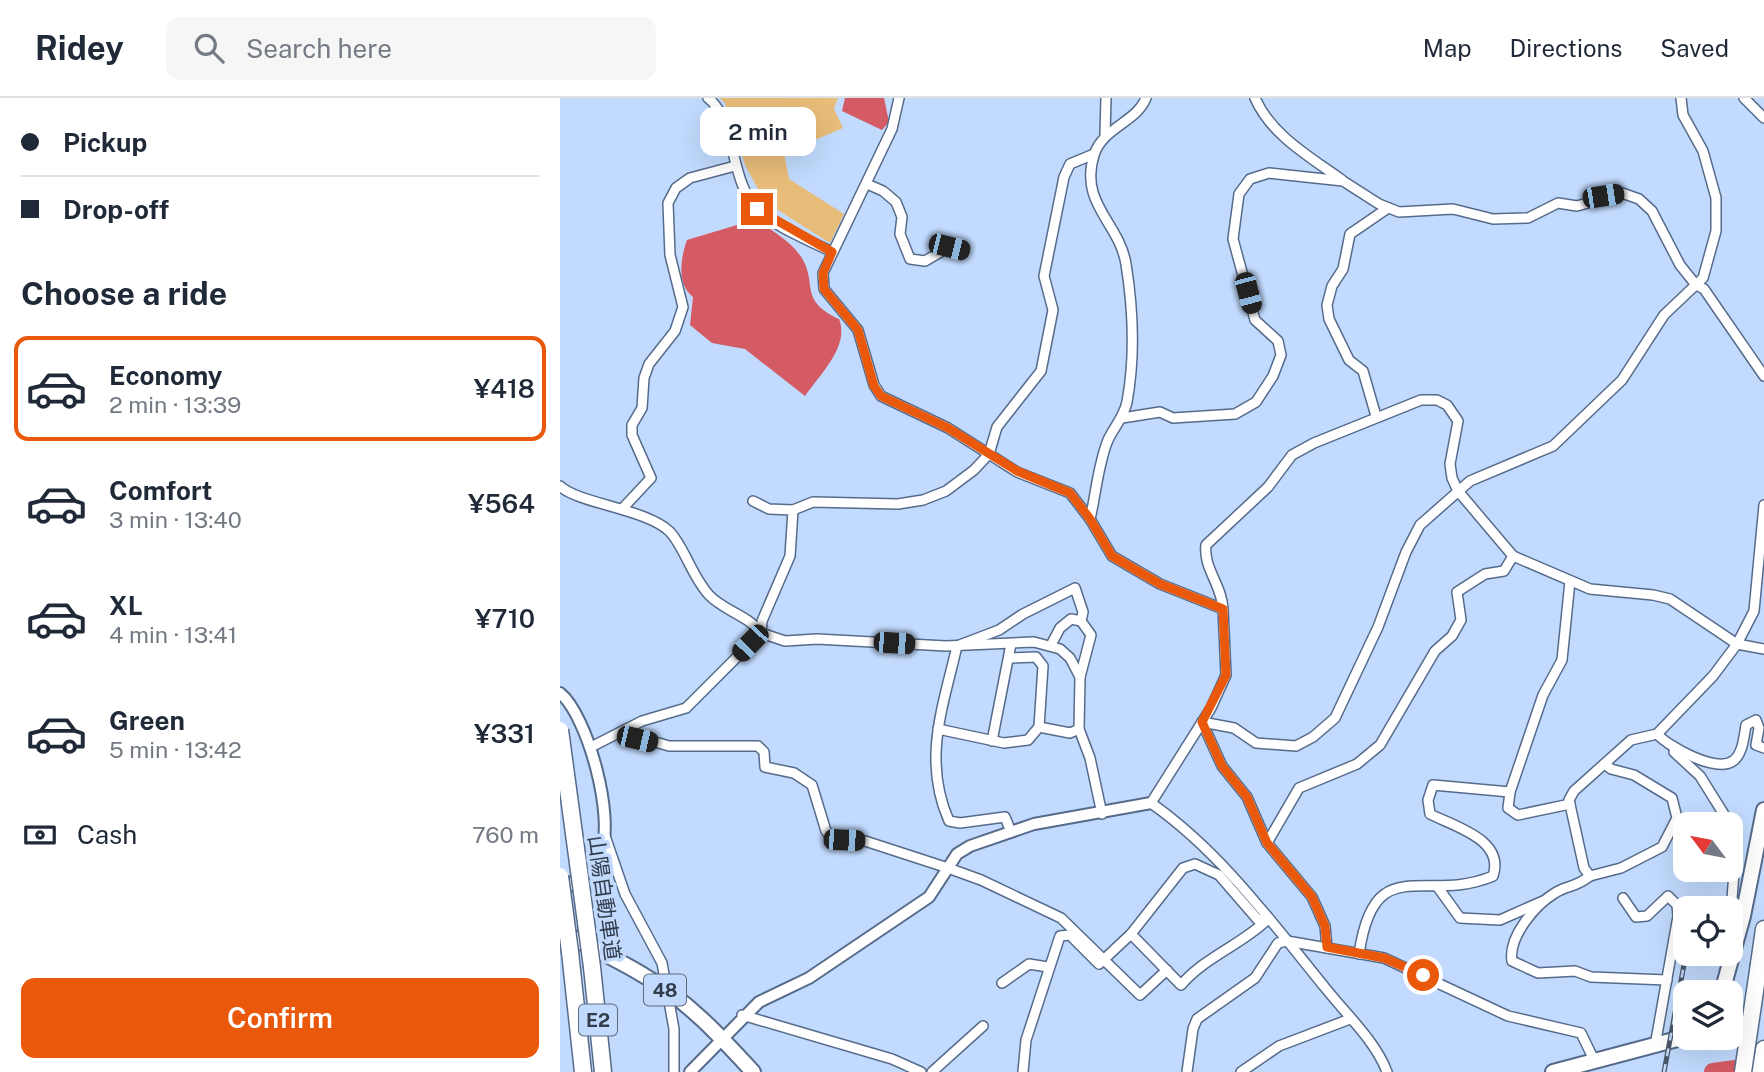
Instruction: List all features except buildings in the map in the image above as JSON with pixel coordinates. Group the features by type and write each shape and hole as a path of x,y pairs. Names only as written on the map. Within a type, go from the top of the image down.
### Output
{"highway":[{"name":"山陽自動車道","path":"560,730 593,967 603,1072"},
{"name":"山陽自動車道","path":"560,876 583,1072"},
{"path":"1743,1072 1764,929"},
{"path":"1760,1072 1764,1049"}],"main road":[{"path":"1743,901 1764,810"},
{"name":"48","path":"560,931 645,976 669,993 721,1038 753,1072"},
{"path":"1743,1017 1764,1016"},
{"path":"1553,1072 1673,1041"}],"street":[{"path":"708,98 718,106 735,166 743,187 757,209 832,252"},
{"path":"899,98 892,129 823,273 824,289 858,330 874,386 881,396 948,428 1017,471 1070,493 1090,519 1112,556 1160,584 1223,609"},
{"path":"1105,135 1106,98"},
{"path":"1090,519 1108,441 1122,418 1127,403 1131,306 1126,260 1093,198 1090,179 1094,154 1105,135 1142,108 1146,98"},
{"path":"1255,98 1262,115 1290,142 1343,181 1399,212 1453,209 1493,219 1528,218 1558,203 1577,206 1622,193 1639,199 1652,211 1679,265 1696,285 1704,289 1764,376"},
{"path":"1202,722 1234,728 1255,743 1296,746 1313,737 1335,718 1377,628 1406,552 1420,525 1470,481 1553,446 1622,380 1664,315 1703,278 1716,231 1716,198 1703,151 1684,114 1681,98"},
{"path":"1744,98 1764,118"},
{"path":"753,500 769,509 793,510 813,502 898,503 923,500 946,491 974,470 989,454 997,427 1041,371 1053,310 1044,276 1063,177 1070,164 1094,154"},
{"path":"622,509 651,478 632,435 632,425 642,408 644,378 649,364 675,331 683,307 670,255 668,203 676,188 690,177 735,166"},
{"path":"1122,418 1160,412 1173,418 1235,414 1256,402 1273,376 1281,355 1278,341 1255,320 1233,239 1239,194 1250,179 1269,173 1343,181"},
{"path":"867,184 883,191 896,202 902,217 900,234 910,259 925,261 949,247 964,250"},
{"path":"1376,416 1363,371 1349,360 1329,319 1327,305 1332,286 1343,269 1350,234 1388,208"},
{"path":"1151,803 1202,722 1226,675 1222,593 1204,558 1206,545 1268,487 1292,455 1376,416 1422,400 1437,400 1447,405 1458,421 1450,464 1458,491 1513,555 1590,589 1653,594 1670,599 1737,644 1764,649"},
{"path":"560,486 650,519 670,531 697,582 711,597 753,622 761,632 785,641 817,639 957,646 1051,645 1070,658 1080,677"},
{"path":"1590,876 1584,868 1570,804 1574,791 1631,740 1657,734 1713,676 1737,644 1754,611 1764,505"},
{"path":"591,747 642,721 686,708 761,632 762,621 790,556 793,510"},
{"path":"1267,843 1299,788 1357,764 1380,746 1435,651 1452,636 1461,620 1457,592 1485,574 1504,570 1513,555"},
{"path":"1570,581 1562,660 1543,695 1510,792 1508,808 1518,815 1570,804"},
{"path":"957,646 999,631 1023,614 1075,588 1083,612 1081,621"},
{"path":"1051,645 1060,628 1071,619 1081,621 1091,635 1080,677 1079,729 1090,758 1102,814"},
{"path":"992,741 1013,658 1011,644"},
{"path":"957,646 934,742 942,805 949,821 960,823 1005,817 1011,832"},
{"path":"938,729 992,741 1028,740 1039,727 1043,666 1036,657 1013,658"},
{"path":"560,693 573,705 591,747 605,836 625,894 657,950 669,993 674,1030 674,1072"},
{"path":"1670,748 1724,765 1734,761 1740,754 1746,725 1756,720 1759,728 1756,745 1764,748"},
{"path":"1202,722 1222,766 1247,797 1267,843 1312,897 1325,926 1327,947"},
{"path":"1039,727 1070,733 1079,729"},
{"path":"621,732 669,746 758,746 764,752 765,767 794,773 812,785 826,831 831,837 865,841 948,868 981,880 1060,918 1140,995 1167,970"},
{"path":"1657,734 1700,776 1722,812"},
{"path":"1437,886 1460,918 1500,920 1545,900 1558,890 1576,887 1590,876 1622,868 1662,847 1676,818 1672,798 1634,775 1611,769 1605,764"},
{"path":"1359,954 1363,929 1379,895 1393,888 1475,884 1493,876 1497,865 1484,841 1430,814 1428,800 1433,785 1510,792"},
{"path":"690,1072 742,1015 759,1002 809,978 929,897 957,854 970,846 1034,824 1102,814 1139,803 1151,803 1223,863 1383,1061 1387,1072"},
{"path":"560,895 595,864 605,836"},
{"path":"1023,1072 1026,1040 1060,936 1070,935 1100,964 1131,934 1183,868 1195,864 1219,874 1258,920 1268,918"},
{"path":"1623,898 1636,917 1647,916 1668,896 1677,905 1678,916 1655,1046"},
{"path":"1545,900 1510,948 1512,961 1538,973 1575,971 1591,977 1667,980"},
{"path":"1131,934 1181,985 1209,959 1251,936 1268,918"},
{"path":"1187,1072 1197,1019 1255,978 1278,943 1287,941 1384,958 1508,1016 1581,1033 1594,1060"},
{"path":"1002,983 1029,964 1048,967"},
{"path":"742,1015 892,1059 921,1072"},
{"path":"1241,1072 1279,1046 1350,1019"},
{"path":"932,1072 983,1026"}],"shaded area":[{"path":"720,98 838,98 834,109 843,128 784,153 789,179 844,214 830,243 765,202 745,165 725,103"},
{"path":"845,98 884,98 889,122 882,130 842,111"},
{"path":"757,219 795,249 805,264 813,297 826,312 839,319 841,329 837,349 805,396 745,349 712,343 690,325 693,297 684,285 681,270 687,240"}],"waterway":[{"path":"1713,1072 1758,1066"}],"railway":[{"path":"1664,1072 1684,966"}],"route":[{"path":"757,209 832,252 823,273 824,289 858,330 874,386 881,396 948,428 1017,471 1070,493 1090,519 1112,556 1160,584 1223,609 1226,675 1202,722 1222,766 1247,797 1267,843 1312,897 1325,926 1327,947 1384,958 1423,975"}]}
